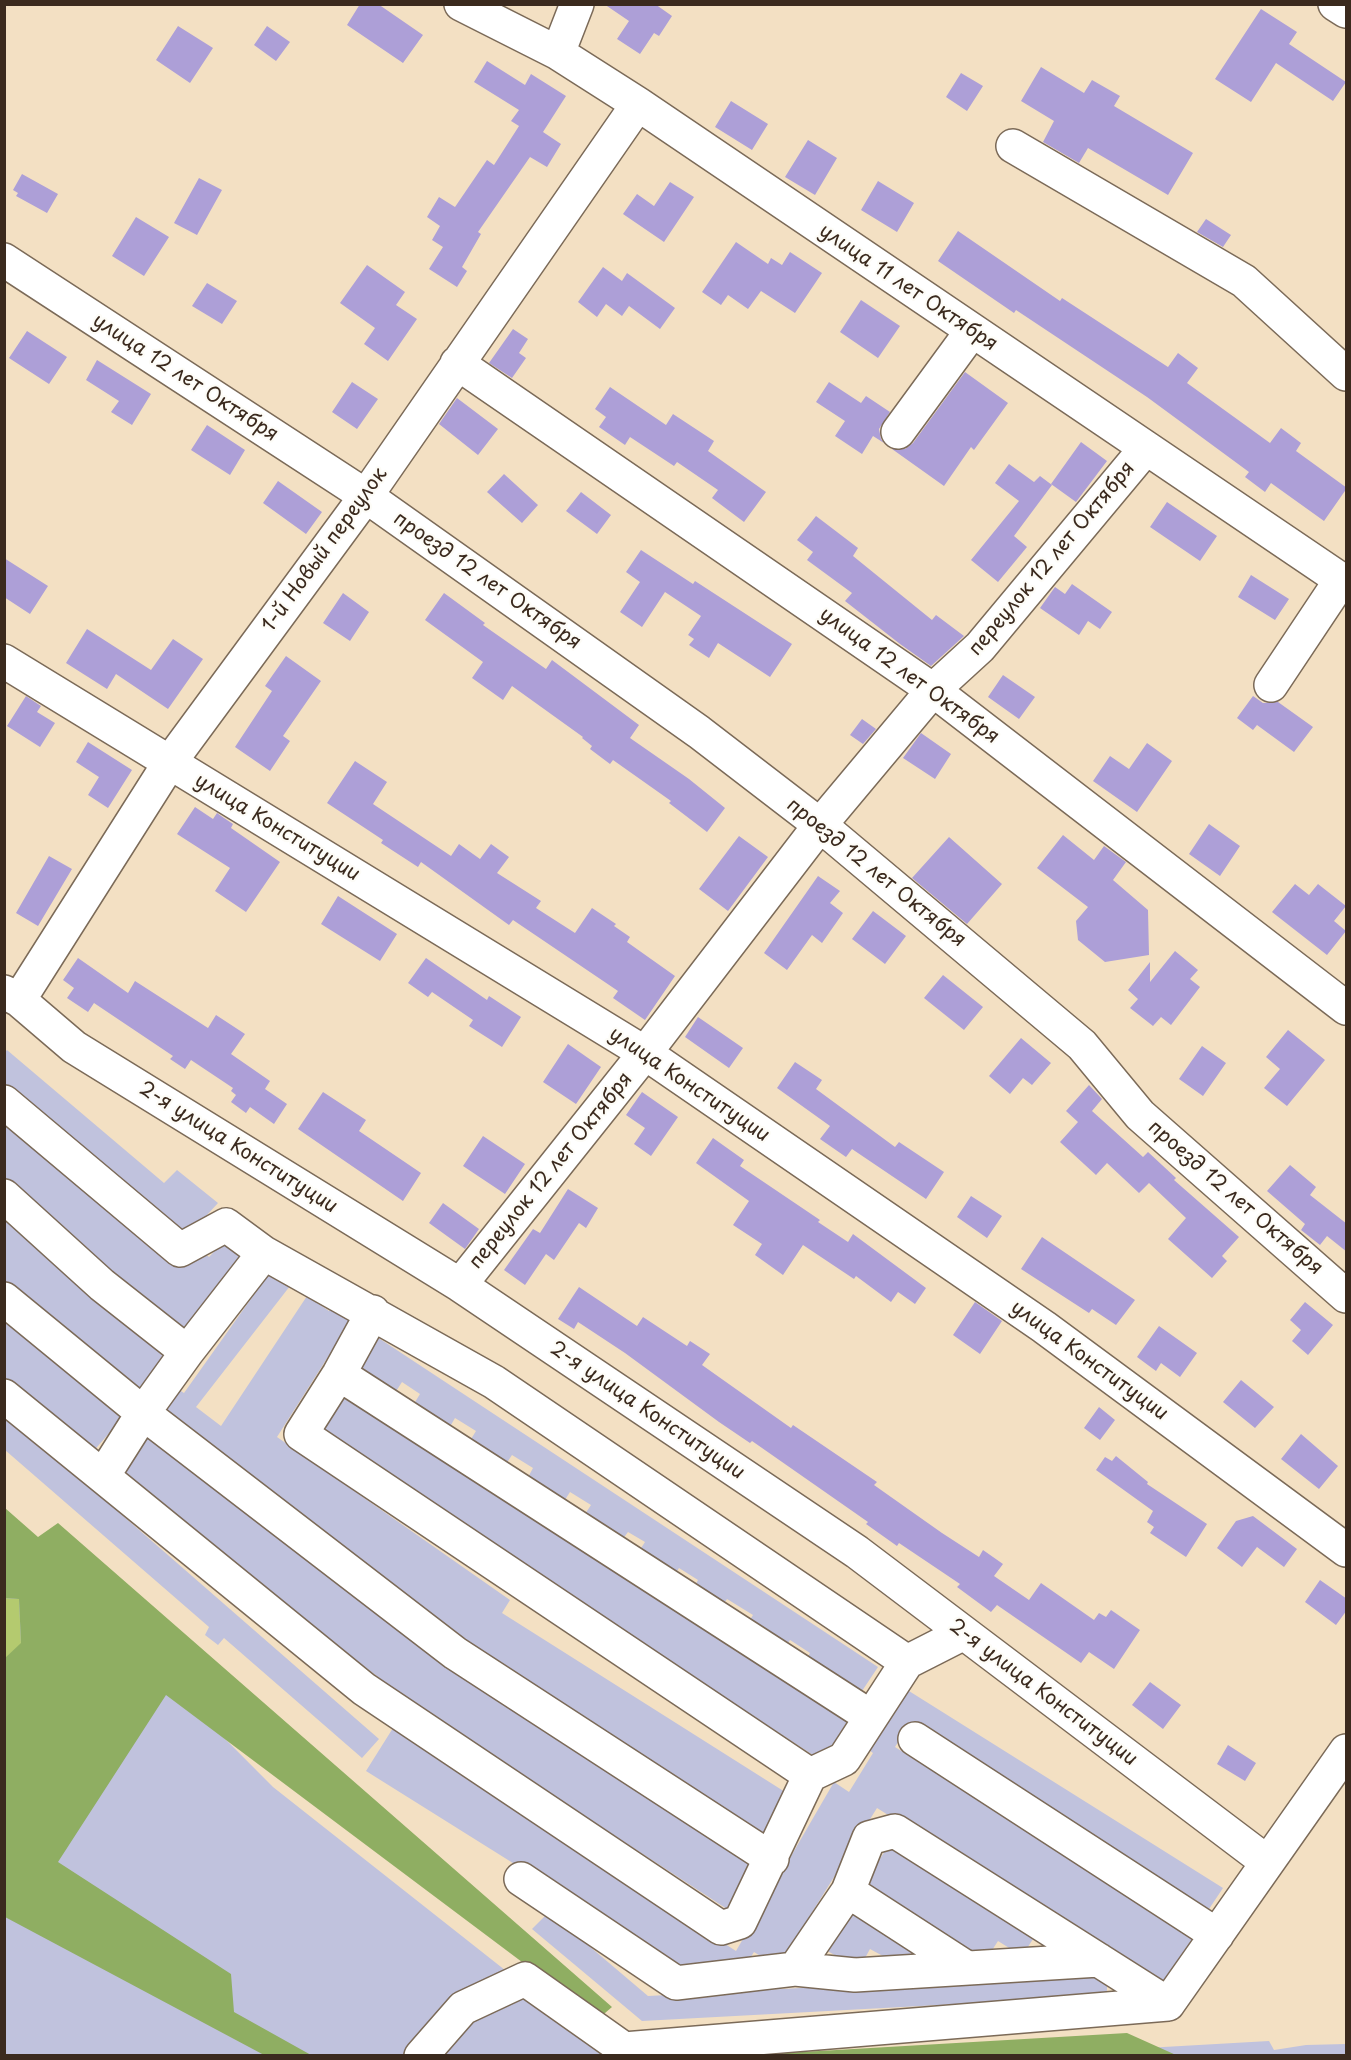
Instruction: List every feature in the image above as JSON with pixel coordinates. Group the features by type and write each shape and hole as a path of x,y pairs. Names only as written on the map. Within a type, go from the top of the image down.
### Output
{"street":[{"name":"улица 11 лет Октября","path":"461,4 558,53 638,104 1344,582"},
{"path":"558,53 577,4"},
{"path":"1335,4 1347,11"},
{"name":"1-й Новый переулок","path":"12,996 170,762 366,496 638,104"},
{"path":"1013,146 1244,281 1347,374"},
{"name":"улица 12 лет Октября","path":"4,260 366,496"},
{"path":"898,432 972,332"},
{"name":"улица 12 лет Октября","path":"457,363 933,690 1347,1008"},
{"name":"переулок 12 лет Октября","path":"460,1285 645,1053 820,825 933,690 980,647 1146,448"},
{"name":"проезд 12 лет Октября","path":"366,496 699,732 820,825 1082,1045 1140,1114 1347,1296"},
{"path":"1271,685 1344,582"},
{"name":"улица Конституции","path":"4,661 645,1053 1044,1327 1347,1550"},
{"name":"2-я улица Конституции","path":"12,996 74,1047 460,1285 857,1552 1267,1863"},
{"path":"4,1102 180,1250 226,1225 264,1253 373,1312 494,1382 907,1662"},
{"path":"4,1196 102,1285 187,1352"},
{"path":"103,1476 143,1413 187,1352 264,1253"},
{"path":"4,1299 143,1413 454,1653 772,1859"},
{"path":"373,1312 339,1374 301,1434 810,1775"},
{"path":"339,1374 871,1717"},
{"path":"4,1395 364,1689 721,1928 741,1922 810,1775 844,1758 907,1662 964,1633"},
{"path":"915,1739 1217,1935"},
{"path":"421,2055 463,2008 525,1980 624,2049 1168,2004 1347,1751"},
{"path":"795,1969 848,1891 869,1838 895,1831 1168,2004"},
{"path":"522,1879 676,1983 795,1969 855,1975 1099,1960"},
{"path":"848,1891 967,1968"}],"shaded area":[{"path":"7,1050 164,1183 177,1170 218,1203 185,1239 5,1087 4,1053"},
{"path":"11,1116 181,1268 198,1249 209,1257 226,1239 246,1254 181,1337 5,1179 4,1123"},
{"path":"4,1213 171,1357 136,1397 5,1284"},
{"path":"270,1272 290,1286 196,1407 221,1426 307,1296 329,1311 334,1304 354,1316 277,1437 510,1600 502,1613 793,1797 768,1840 469,1648 156,1411 173,1386 184,1393"},
{"path":"5,1311 124,1416 91,1454 5,1379"},
{"path":"377,1337 878,1667 856,1700 803,1665 810,1653 790,1640 782,1652 745,1628 753,1615 727,1599 720,1609 692,1591 698,1580 679,1568 672,1579 636,1556 645,1542 628,1532 619,1544 581,1520 591,1505 570,1492 561,1506 525,1483 533,1468 512,1455 504,1467 468,1444 476,1431 455,1418 448,1430 412,1407 420,1394 402,1382 393,1396 355,1372"},
{"path":"348,1392 849,1719 822,1761 321,1434"},
{"path":"5,1413 379,1739 362,1758 224,1638 218,1645 205,1635 209,1627 5,1450"},
{"path":"147,1438 452,1671 757,1869 730,1911 413,1704 120,1478"},
{"path":"4,1517 273,1787 605,2049 623,2055 5,2055"},
{"path":"901,1686 1223,1888 1209,1909 911,1722 895,1747 1198,1938 1166,1989 877,1808 778,1967 754,1952 737,1979 709,1961 698,1979 366,1771 393,1728 736,1951 834,1782 849,1792 873,1753 864,1746"},
{"path":"888,1846 1035,1936 1022,1956 998,1941 987,1958 915,1920 863,1886"},
{"path":"847,1908 915,1946 903,1967 870,1949 859,1969 824,1949"},
{"path":"549,1912 648,1996 1107,1972 1107,1996 642,2021 532,1929"},
{"path":"1269,2041 1274,2050 1306,2045 1346,2044 1346,2056 756,2056 1146,2048"}],"green space":[{"path":"5,1508 38,1537 58,1523 612,2007 598,2019 166,1695 58,1862 231,1974 234,2012 311,2055 264,2055 5,1917 4,1659 21,1643 19,1599 5,1598"},
{"path":"4,1598 19,1599 21,1644 5,1659"},
{"path":"1127,2033 1176,2055 734,2056"}],"building":[{"path":"360,4 378,4 423,35 403,63 347,25"},
{"path":"604,4 655,4 672,16 659,36 654,33 640,54 617,39 629,21"},
{"path":"1261,9 1297,32 1289,44 1346,82 1333,101 1276,63 1251,102 1215,79"},
{"path":"178,26 213,48 190,83 156,60"},
{"path":"267,26 290,42 276,61 254,45"},
{"path":"487,61 525,85 531,74 566,96 543,132 561,144 547,167 530,157 478,232 481,234 462,267 467,271 457,287 429,269 443,247 432,240 440,226 427,217 439,197 455,207 487,160 494,165 519,126 511,121 519,110 474,82"},
{"path":"1041,67 1084,93 1092,80 1120,96 1114,106 1193,153 1168,195 1088,148 1079,163 1043,142 1054,121 1021,101"},
{"path":"961,73 983,86 967,111 946,97"},
{"path":"731,101 768,124 752,150 715,127"},
{"path":"808,140 837,158 815,195 785,177"},
{"path":"22,174 58,194 47,213 16,196 18,193 13,190"},
{"path":"199,178 222,190 197,235 174,223"},
{"path":"878,181 914,203 897,232 861,210"},
{"path":"670,182 694,197 664,242 623,214 637,194 654,206"},
{"path":"136,217 169,237 144,276 112,256"},
{"path":"1206,219 1231,235 1223,247 1197,232"},
{"path":"958,231 1060,301 1062,298 1168,367 1178,353 1198,368 1187,383 1270,443 1281,428 1301,443 1296,451 1347,488 1324,521 1271,483 1265,492 1245,477 1249,472 1147,397 1016,310 1014,313 938,261"},
{"path":"736,242 768,264 771,258 782,265 790,252 822,273 795,313 761,291 748,309 728,295 721,305 702,292"},
{"path":"367,265 405,292 396,305 417,319 388,361 364,344 375,328 340,303"},
{"path":"603,267 622,281 627,273 675,308 660,329 629,306 622,316 606,304 597,317 578,302"},
{"path":"207,283 237,301 222,324 192,306"},
{"path":"861,300 900,326 878,358 840,332"},
{"path":"513,329 528,339 519,353 526,358 512,378 489,363"},
{"path":"27,331 67,357 49,384 9,358"},
{"path":"97,360 151,394 132,425 111,412 119,401 86,380"},
{"path":"965,372 1008,403 974,450 971,447 944,486 892,449 905,449 913,443"},
{"path":"352,382 378,399 357,429 332,412"},
{"path":"829,382 861,403 866,396 890,412 879,429 884,443 873,436 862,454 835,436 845,421 816,402"},
{"path":"610,387 666,425 673,414 714,441 708,451 766,492 744,522 712,498 718,490 677,462 674,466 630,437 625,445 599,427 606,417 595,409"},
{"path":"457,398 498,429 478,455 439,424"},
{"path":"207,425 245,450 230,475 191,450"},
{"path":"1081,442 1107,461 1076,502 1051,484"},
{"path":"1009,464 1034,482 1040,476 1052,485 1014,536 1027,547 998,582 971,560 1019,501 995,483"},
{"path":"504,474 538,505 522,523 487,492"},
{"path":"278,481 322,512 306,534 263,503"},
{"path":"581,492 611,515 597,534 566,511"},
{"path":"1167,502 1217,536 1200,561 1150,527"},
{"path":"816,516 858,548 853,556 932,620 936,615 964,636 931,666 845,601 852,593 807,560 813,552 797,540"},
{"path":"641,550 693,584 695,581 792,644 770,677 718,643 709,658 689,645 694,639 688,635 701,616 665,592 642,627 620,612 640,582 626,572"},
{"path":"4,558 48,586 30,614 4,597"},
{"path":"1251,575 1289,599 1275,620 1238,597"},
{"path":"1072,584 1112,612 1100,629 1088,621 1079,635 1040,608 1055,587 1065,594"},
{"path":"343,593 369,612 350,641 323,623"},
{"path":"444,593 485,623 483,625 546,669 552,660 639,725 630,738 689,779 725,808 707,832 669,803 671,801 613,760 610,764 590,749 592,746 583,737 512,686 503,700 472,678 483,662 425,620"},
{"path":"87,629 151,670 173,639 203,659 168,709 116,674 107,689 66,663"},
{"path":"286,656 321,681 283,736 290,741 270,771 235,747 272,691 265,686"},
{"path":"1003,675 1035,697 1019,719 988,697"},
{"path":"26,696 41,706 37,712 55,723 40,747 7,726"},
{"path":"1253,696 1263,703 1278,702 1313,727 1294,752 1257,725 1253,730 1237,718"},
{"path":"862,719 876,729 863,744 850,735"},
{"path":"921,733 951,754 935,779 903,758"},
{"path":"88,742 132,770 108,808 88,795 99,777 76,762"},
{"path":"1147,743 1172,761 1137,812 1093,781 1110,756 1129,769"},
{"path":"355,761 387,782 373,804 451,856 459,844 480,859 491,844 509,857 497,873 541,901 536,908 575,933 592,908 616,924 614,926 630,937 627,942 675,976 645,1020 613,998 618,991 513,920 509,925 421,862 418,867 381,843 383,840 327,803"},
{"path":"195,807 213,819 217,813 233,824 231,828 280,862 246,912 215,891 230,868 177,834"},
{"path":"1209,824 1240,846 1220,876 1189,854"},
{"path":"1063,835 1094,860 1104,846 1126,862 1113,880 1148,910 1149,955 1105,962 1078,940 1076,921 1088,907 1037,868"},
{"path":"739,836 768,857 728,911 699,889"},
{"path":"949,837 1002,884 967,924 912,878"},
{"path":"49,856 72,869 38,926 16,913"},
{"path":"818,876 840,891 830,903 843,913 822,943 812,935 787,970 764,953"},
{"path":"1295,884 1309,895 1318,884 1346,906 1334,921 1346,931 1327,955 1272,912"},
{"path":"338,896 397,934 380,961 321,924"},
{"path":"873,911 906,936 885,964 852,939"},
{"path":"1175,951 1198,970 1190,979 1200,987 1171,1025 1161,1017 1153,1026 1130,1008 1138,999 1128,990 1150,962 1150,982"},
{"path":"78,958 128,993 135,981 208,1028 216,1015 245,1034 231,1054 270,1081 265,1089 287,1104 274,1124 250,1107 246,1113 231,1102 236,1095 231,1091 233,1088 191,1060 185,1069 170,1059 173,1056 94,1003 88,1012 67,998 74,988 63,980"},
{"path":"426,958 487,1000 489,996 521,1017 502,1047 469,1026 473,1020 432,992 428,997 408,983"},
{"path":"943,975 983,1007 964,1030 924,998"},
{"path":"698,1017 743,1048 729,1068 685,1037"},
{"path":"1288,1030 1325,1060 1287,1106 1264,1088 1280,1069 1266,1057"},
{"path":"1021,1038 1051,1063 1032,1085 1023,1078 1010,1094 989,1076"},
{"path":"568,1044 601,1067 576,1104 543,1082"},
{"path":"1202,1046 1226,1063 1203,1096 1179,1079"},
{"path":"795,1062 822,1080 816,1089 895,1147 899,1142 944,1172 926,1199 852,1149 846,1157 820,1139 830,1126 777,1088"},
{"path":"1089,1085 1102,1099 1092,1111 1143,1157 1148,1152 1176,1178 1174,1180 1239,1237 1222,1256 1227,1261 1212,1278 1168,1239 1186,1218 1149,1183 1139,1193 1107,1163 1096,1175 1060,1142 1078,1122 1066,1111"},
{"path":"323,1092 366,1120 359,1131 421,1173 403,1201 298,1129"},
{"path":"642,1092 678,1117 651,1156 634,1144 645,1128 626,1115"},
{"path":"483,1136 525,1164 505,1194 463,1166"},
{"path":"713,1138 744,1160 740,1166 820,1220 818,1222 848,1242 853,1234 926,1288 915,1304 898,1292 891,1302 856,1276 854,1279 803,1245 783,1275 755,1255 762,1244 733,1225 749,1201 696,1163"},
{"path":"1290,1165 1316,1187 1310,1195 1347,1224 1347,1252 1327,1236 1320,1245 1301,1230 1305,1224 1267,1191"},
{"path":"568,1189 598,1208 586,1228 579,1223 554,1260 546,1254 525,1285 504,1270 533,1229 540,1233"},
{"path":"971,1196 1002,1216 987,1238 957,1217"},
{"path":"443,1203 479,1229 465,1249 429,1223"},
{"path":"1042,1237 1135,1300 1116,1325 1092,1309 1089,1313 1021,1269"},
{"path":"579,1287 637,1326 643,1317 687,1346 690,1341 710,1354 702,1365 791,1428 793,1425 877,1482 874,1485 942,1533 979,1557 983,1550 1003,1564 994,1576 1029,1600 1041,1583 1094,1620 1099,1613 1106,1617 1111,1610 1140,1630 1114,1669 1089,1652 1081,1663 997,1605 991,1612 957,1587 960,1584 899,1543 897,1546 866,1524 868,1522 752,1441 750,1443 719,1422 625,1353 578,1322 574,1329 558,1319"},
{"path":"975,1302 1002,1321 980,1354 953,1335"},
{"path":"1305,1302 1333,1325 1308,1355 1292,1341 1301,1330 1290,1320"},
{"path":"1159,1326 1197,1353 1180,1377 1161,1363 1156,1371 1137,1357"},
{"path":"1241,1380 1274,1407 1255,1428 1223,1402"},
{"path":"1099,1407 1115,1420 1100,1440 1084,1428"},
{"path":"1301,1434 1338,1466 1319,1489 1281,1459"},
{"path":"1116,1456 1148,1482 1147,1484 1207,1524 1186,1557 1150,1533 1154,1527 1147,1522 1153,1511 1096,1470 1105,1457 1112,1461"},
{"path":"1253,1516 1297,1549 1284,1567 1257,1547 1242,1567 1217,1548 1236,1521"},
{"path":"1320,1580 1347,1599 1347,1610 1336,1625 1305,1602"},
{"path":"1150,1682 1181,1705 1163,1729 1132,1705"},
{"path":"1228,1745 1256,1763 1245,1781 1217,1764"}]}
